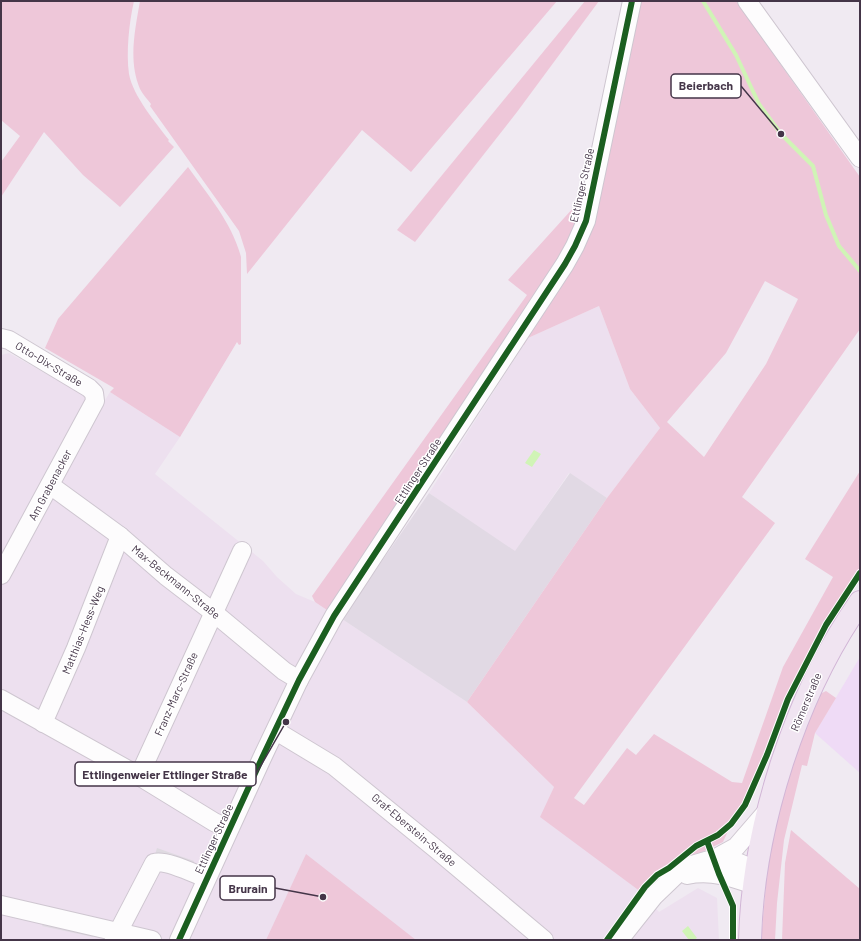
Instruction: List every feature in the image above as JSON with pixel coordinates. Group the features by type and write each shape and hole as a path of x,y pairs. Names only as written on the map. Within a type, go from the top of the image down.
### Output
{"main road":[{"name":"Römerstraße","path":"750,940 750,914 755,880 769,809 784,759 801,710 818,673 834,643 860,602"}],"street":[{"name":"Ettlinger Straße","path":"179,940 206,878 299,680 342,602 405,509 576,246 586,221 632,1"},
{"path":"748,1 860,158"},
{"name":"Otto-Dix-Straße","path":"1,338 9,340 89,388 94,393"},
{"name":"Am Grabenacker","path":"1,575 95,401 94,393"},
{"name":"Max-Beckmann-Straße","path":"50,485 120,536 166,576 213,612 284,671 299,680"},
{"name":"Matthias-Hess-Weg","path":"43,723 73,654 120,536"},
{"name":"Franz-Marc-Straße","path":"139,776 242,551"},
{"path":"1,698 139,776 214,822 229,829"},
{"name":"Graf-Eberstein-Straße","path":"276,731 334,766 431,844 544,940"},
{"name":"Römerstraße","path":"619,940 654,896 671,880 685,868 716,858 736,847 769,809"},
{"path":"671,880 688,874 706,873 755,880 751,869 745,865 716,858"},
{"path":"116,936 154,863 158,862 173,866 206,878"},
{"path":"1,905 116,936 152,940"}],"shaded area":[{"path":"1,1 134,1 128,38 129,74 131,82 140,100 169,140 168,141 174,147 120,207 83,175 44,132 1,197 1,162 20,136 1,120"},
{"path":"140,1 557,1 411,172 362,130 247,274 246,253 239,231 150,106 151,104 140,89 136,78 133,56"},
{"path":"585,1 599,1 517,112 415,242 397,230"},
{"path":"637,1 736,1 860,177 860,329 742,497 775,523 574,798 584,805 627,748 636,755 654,734 732,782 742,783 783,667 833,577 805,559 860,471 860,570 825,624 787,698 743,805 734,818 723,842 666,867 655,875 641,892 540,817 554,787 467,702 607,498 660,428 630,389 599,306 528,338 524,345 521,343 575,259","holes":["765,281 798,299 766,364 704,457 667,422 726,353"]},
{"path":"188,167 226,221 241,257 241,344 239,345 237,342 180,437 110,392 114,388 45,348 58,319"},
{"path":"574,207 580,209 570,241 488,370 411,482 327,610 315,602 312,596 527,295 508,280"},
{"path":"599,306 630,389 660,428 607,498 569,473 515,552 429,493 528,338"},
{"path":"9,353 102,405 110,392 180,437 155,474 263,561 277,577 296,594 315,602 342,619 467,702 554,787 541,817 640,891 659,912 698,888 717,898 719,940 1,940 1,355"},
{"path":"534,450 541,454 532,467 525,463"},
{"path":"570,473 607,498 467,702 342,619 429,493 515,551"},
{"path":"860,657 860,773 815,733"},
{"path":"826,691 836,698 815,733 807,766 802,765 784,840 777,903 775,940 761,940 766,884 764,883 776,823 791,768 818,695"},
{"path":"791,830 860,889 860,940 782,940 785,863"},
{"path":"157,848 194,861 191,870 154,858"},
{"path":"306,854 416,940 266,940"},
{"path":"45,921 95,932 93,937 42,926"},
{"path":"688,926 697,938 694,940 689,940 682,931"}],"waterway":[{"path":"703,1 736,55 759,104 781,134 813,166 826,215 839,246 860,271"}],"cycle path":[{"path":"179,940 299,680 334,616 565,264 575,246 586,221 632,1"},
{"path":"607,940 645,887 657,875 669,868 696,846 718,835 731,824 745,805 767,755 788,699 826,625 860,573"},
{"path":"707,841 733,906 733,940"}],"place":[{"name":"Beierbach","path":"781,134"},
{"name":"Ettlingenweier Ettlinger Straße","path":"286,722"},
{"name":"Brurain","path":"323,897"}]}
